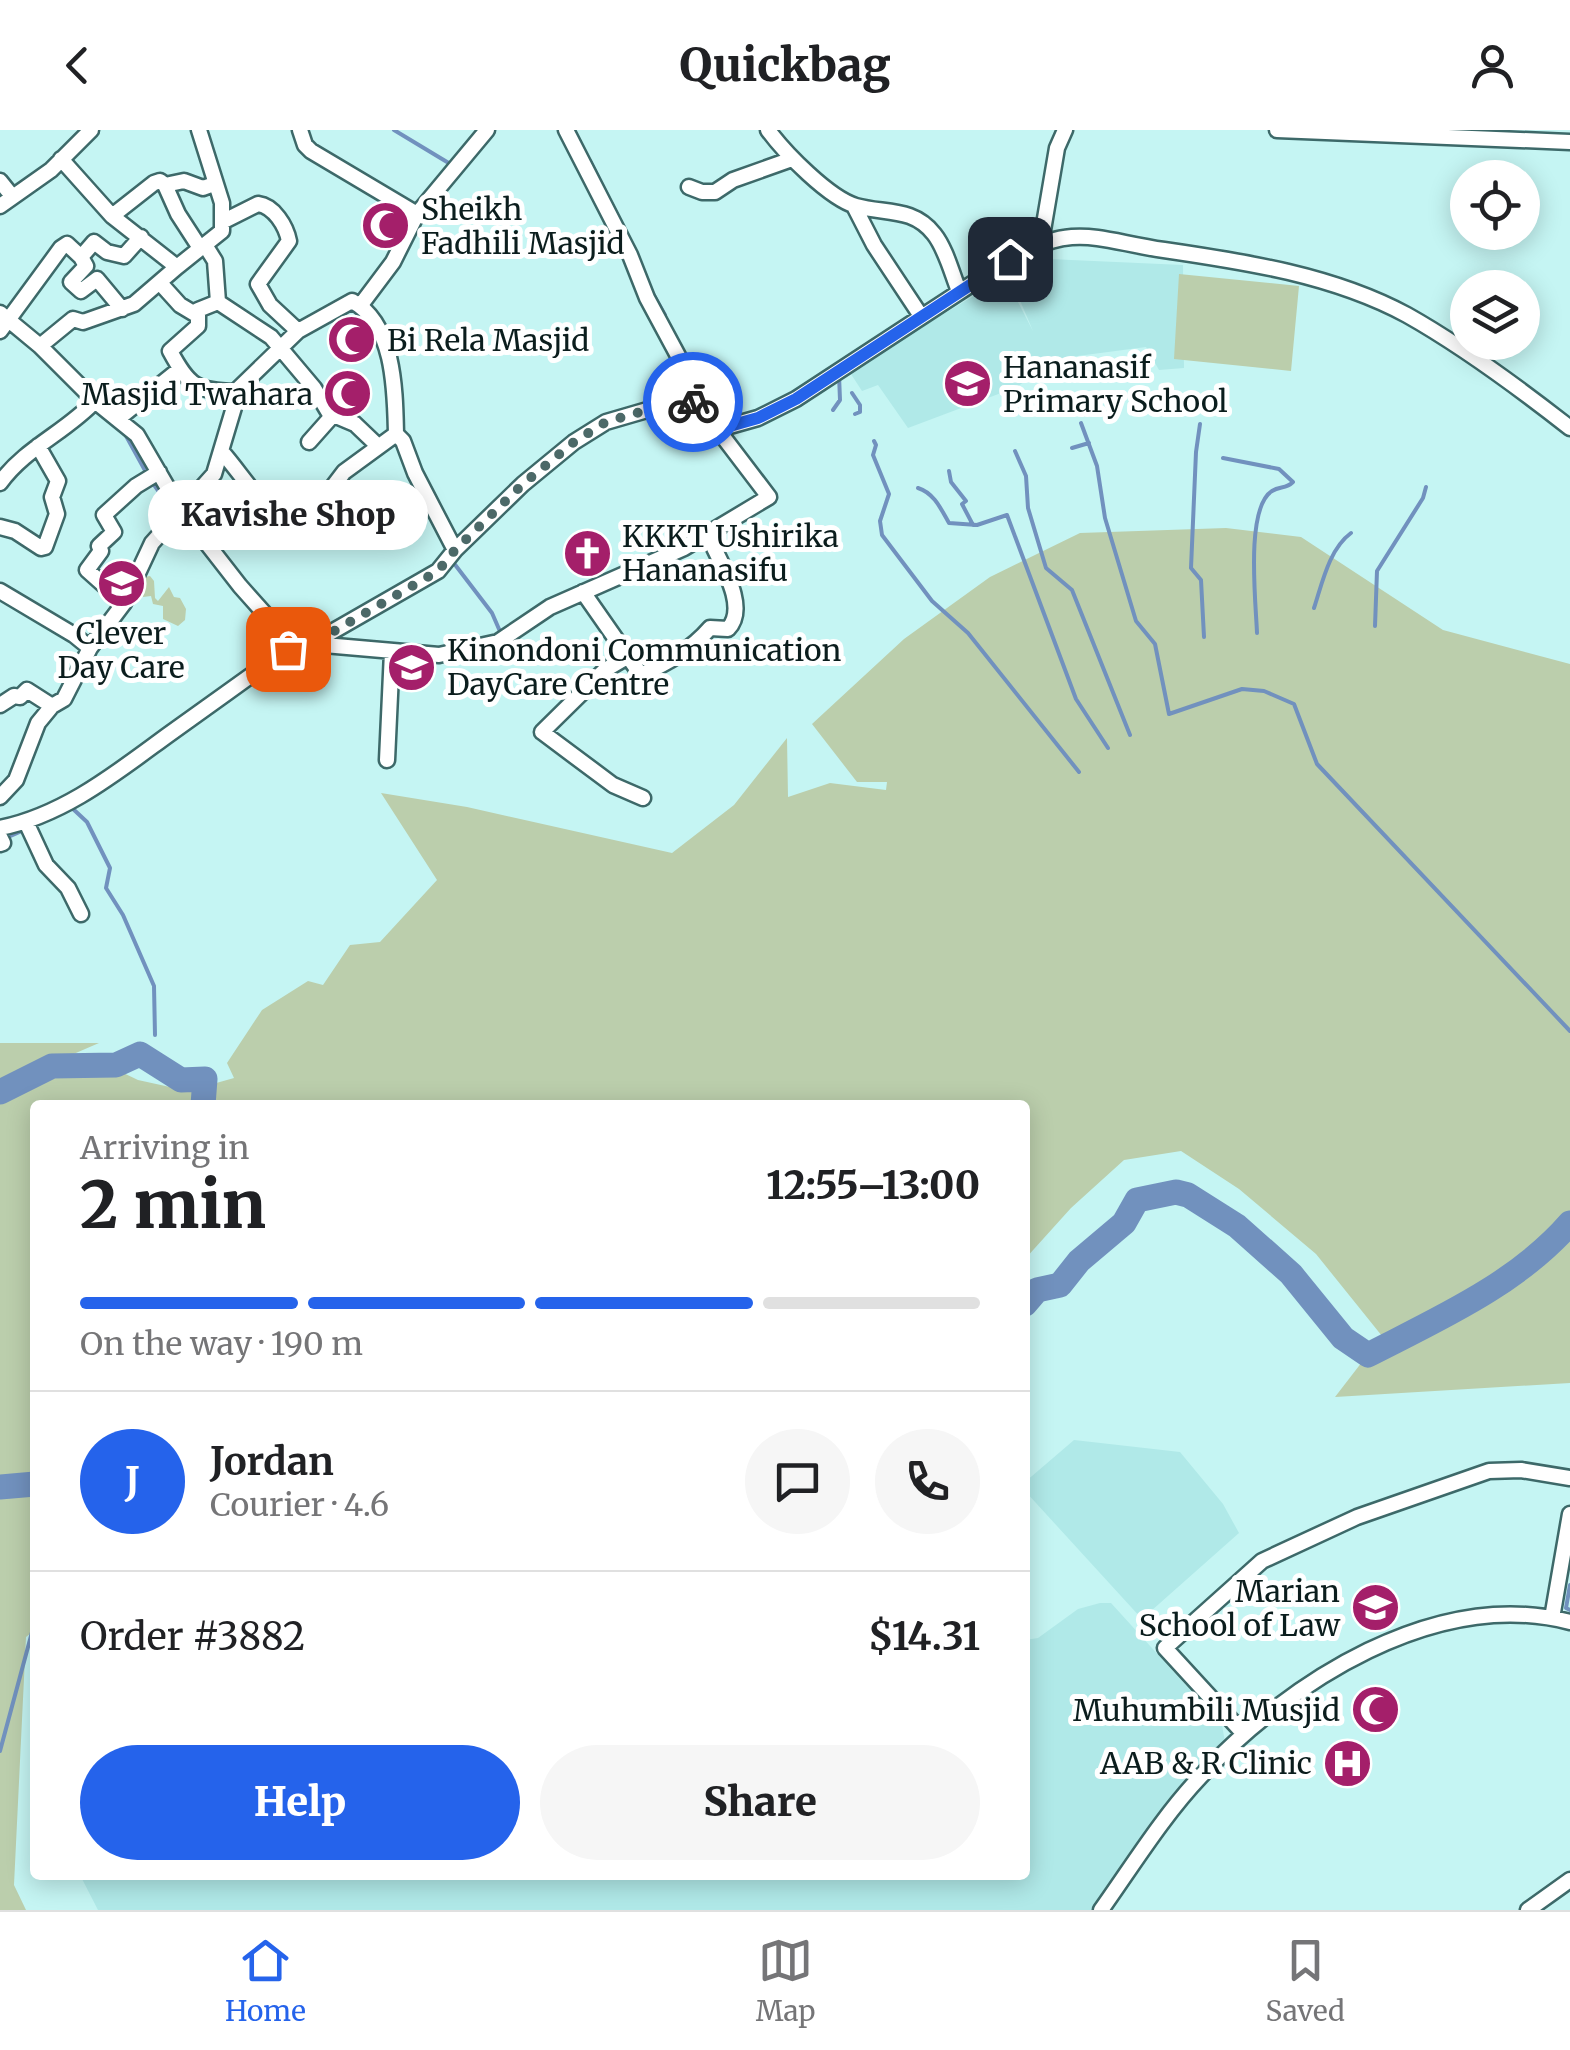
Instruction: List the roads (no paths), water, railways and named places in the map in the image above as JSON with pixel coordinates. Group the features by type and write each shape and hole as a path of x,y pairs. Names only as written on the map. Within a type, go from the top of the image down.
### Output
{"street":[{"path":"40,346 73,319 83,322 134,304 219,236 222,203 198,130"},
{"path":"300,130 305,146 320,158 417,214"},
{"path":"360,306 393,262 417,214 487,130"},
{"path":"122,309 97,279 81,292 71,282 86,266 66,244 3,322 40,346 95,401 137,435 180,509 290,642 438,654 498,642 550,606 708,535 769,497 698,401 566,130"},
{"path":"768,130 792,158 854,206 920,316"},
{"path":"1041,242 1057,148 1065,130"},
{"path":"1277,130 1570,142"},
{"path":"0,181 6,201 52,170 83,133"},
{"path":"689,186 702,192 716,192 734,180 792,158"},
{"path":"62,159 112,216 178,267"},
{"path":"112,216 145,188 160,182 165,186 178,214 215,261 218,302 236,316 256,324 280,346 333,415 354,424 377,445"},
{"path":"165,186 184,182 203,188 214,184"},
{"path":"222,222 258,204 270,208 279,220 289,241 258,284 270,304 298,331"},
{"path":"854,206 894,210 917,218 936,235 959,292"},
{"path":"719,429 758,418 796,399 1041,242 1072,235 1252,263 1352,292 1404,314 1454,344 1570,428"},
{"path":"80,257 94,242 107,252 124,256 142,236"},
{"path":"161,284 180,306 196,314"},
{"path":"0,797 16,780 38,724 52,706 64,700 90,648 124,603 152,543 214,474 235,392 298,331 352,301 376,328 394,371 396,434 455,550"},
{"path":"196,314 218,302"},
{"path":"196,314 198,326 170,352 194,386 204,391 235,392"},
{"path":"119,418 180,369"},
{"path":"0,482 14,464 82,415 95,401"},
{"path":"290,642 324,637 438,571 523,484 606,422 661,406 698,401"},
{"path":"309,442 333,415"},
{"path":"222,452 269,510 299,535 306,535 344,472 396,434"},
{"path":"0,527 45,547 57,514 52,497 58,481 38,446"},
{"path":"124,603 87,570 101,551 99,546 114,532 104,516 136,486 159,472"},
{"path":"584,592 641,675 681,654 710,628 732,626 736,620 736,602 708,535"},
{"path":"0,591 90,648"},
{"path":"0,828 58,809 106,780 288,649 290,642"},
{"path":"387,760 392,652"},
{"path":"627,658 604,670 542,732 612,785 642,798"},
{"path":"0,705 14,696 20,697 26,690 52,706"},
{"path":"26,822 46,866 68,888 82,914"},
{"path":"1244,1734 1165,1648 1262,1561 1389,1504 1489,1471 1521,1470 1570,1478"},
{"path":"1552,1618 1570,1514"},
{"path":"1123,1910 1105,1905 1162,1824 1200,1777 1244,1734 1294,1694 1387,1640 1429,1628 1494,1616 1540,1614 1570,1622"},
{"path":"1528,1910 1570,1880"}],"waterway":[{"path":"394,130 452,165"},
{"path":"590,161 628,237"},
{"path":"652,292 665,315"},
{"path":"833,410 840,400 839,375"},
{"path":"852,393 860,405 860,412 855,414"},
{"path":"1081,423 1097,466 1105,518 1136,621 1155,644 1169,714 1242,689 1264,691 1294,704 1317,764 1570,1031"},
{"path":"1200,424 1191,568 1201,580 1204,637"},
{"path":"125,434 147,474"},
{"path":"874,441 873,455 889,494 880,521 882,535 932,601 968,633 1079,772"},
{"path":"1072,448 1089,443"},
{"path":"1015,451 1026,476 1028,508 1046,568 1072,590 1130,735"},
{"path":"1223,458 1279,469 1293,482 1272,491 1258,516 1254,558 1257,633"},
{"path":"949,471 951,482 966,501 962,504 973,525"},
{"path":"152,482 172,510"},
{"path":"1375,626 1377,571 1426,487"},
{"path":"918,488 933,498 949,523 977,525 1007,515 1076,699 1108,748"},
{"path":"189,532 233,587"},
{"path":"1314,608 1332,557 1351,533"},
{"path":"453,562 492,613 502,636"},
{"path":"259,677 312,648"},
{"path":"72,808 87,822 110,868 106,888 123,915 154,986 155,1035"},
{"path":"6,838 24,830"},
{"path":"0,1092 52,1066 116,1065 140,1054 181,1080 205,1079 203,1100"},
{"path":"1030,1298 1037,1290 1060,1285 1079,1261 1124,1223 1137,1200 1176,1192 1188,1195 1237,1226 1291,1274 1343,1338 1368,1355 1501,1282 1549,1245 1570,1223"},
{"path":"0,1487 30,1484"},
{"path":"1570,1585 1566,1608 1570,1610"},
{"path":"0,1751 30,1640"}],"place":[{"name":"Sheikh Fadhili Masjid","path":"386,226"},
{"name":"Bi Rela Masjid","path":"352,340"},
{"name":"Hananasif Primary School","path":"968,384"},
{"name":"Masjid Twahara","path":"348,394"},
{"name":"KKKT Ushirika Hananasifu","path":"587,553"},
{"name":"Clever Day Care","path":"121,584"},
{"name":"Kavishe Shop","path":"288,649"},
{"name":"Kinondoni Communication DayCare Centre","path":"412,667"},
{"name":"Marian School of Law","path":"1375,1608"},
{"name":"Muhumbili Musjid","path":"1375,1710"},
{"name":"AAB & R Clinic","path":"1347,1763"}]}
